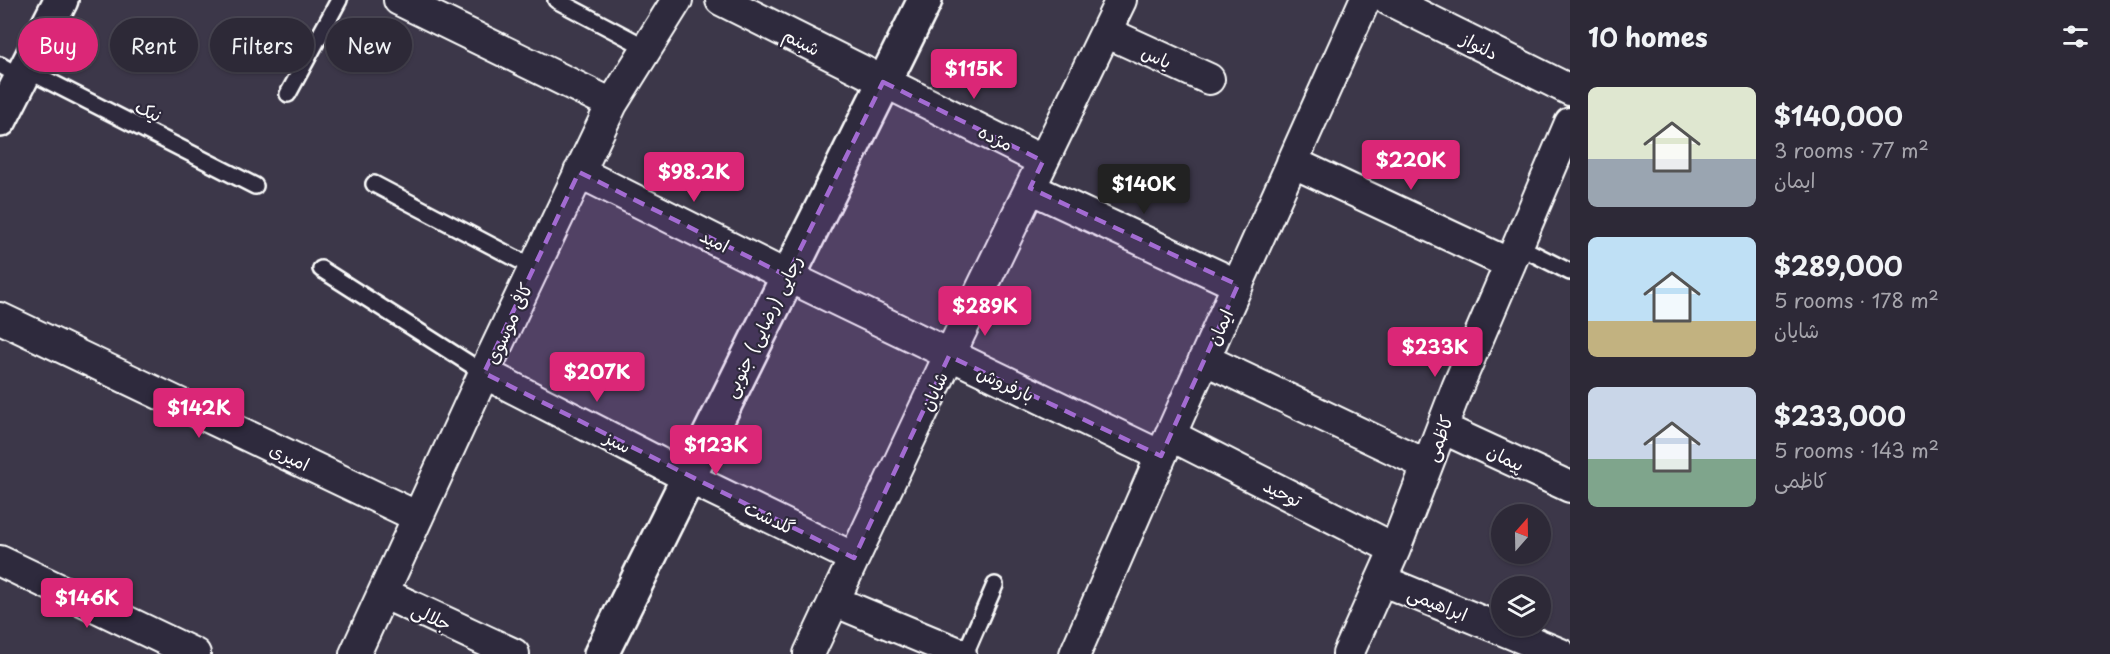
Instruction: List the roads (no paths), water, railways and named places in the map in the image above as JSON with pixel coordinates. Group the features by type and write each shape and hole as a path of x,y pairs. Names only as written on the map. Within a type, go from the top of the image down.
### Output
{"street":[{"path":"0,120 15,70 61,0"},
{"path":"399,0 612,104"},
{"name":"کافی موسوی","path":"355,654 484,373 612,104 677,0"},
{"name":"شبنم","path":"721,0 883,82"},
{"name":"رجایی (رضایی) جنوبی","path":"609,651 687,477 925,0"},
{"name":"ایمان","path":"1082,652 1166,446 1365,0"},
{"name":"دلنواز","path":"1389,0 1570,90"},
{"name":"شایان","path":"809,654 949,356 1106,32 1115,2"},
{"name":"یاس","path":"1106,32 1209,79"},
{"name":"مژده","path":"883,82 1044,161"},
{"name":"کاظمی","path":"1348,654 1395,549 1442,428 1570,123"},
{"path":"1292,162 1514,255"},
{"name":"امید","path":"579,172 787,276"},
{"path":"1030,188 1238,285"},
{"name":"بارفروش","path":"787,276 949,356 1166,446"},
{"name":"امیری","path":"0,318 418,517"},
{"path":"1204,359 1427,465"},
{"name":"سبز","path":"484,373 687,477"},
{"name":"پیمان","path":"1442,428 1570,487"},
{"name":"توحید","path":"1166,446 1395,549"},
{"name":"گلدشت","path":"687,477 854,558"},
{"path":"0,561 195,654"},
{"name":"ابراهیمی","path":"1381,580 1561,654"},
{"name":"جلالی","path":"383,593 514,654"},
{"path":"834,601 963,654"}],"lane":[{"path":"288,94 339,0"},
{"path":"556,0 647,48"},
{"name":"نیک","path":"15,70 255,186"},
{"path":"374,184 534,268"},
{"path":"1514,255 1570,272"},
{"path":"321,270 484,373"},
{"path":"963,654 995,585"}]}
